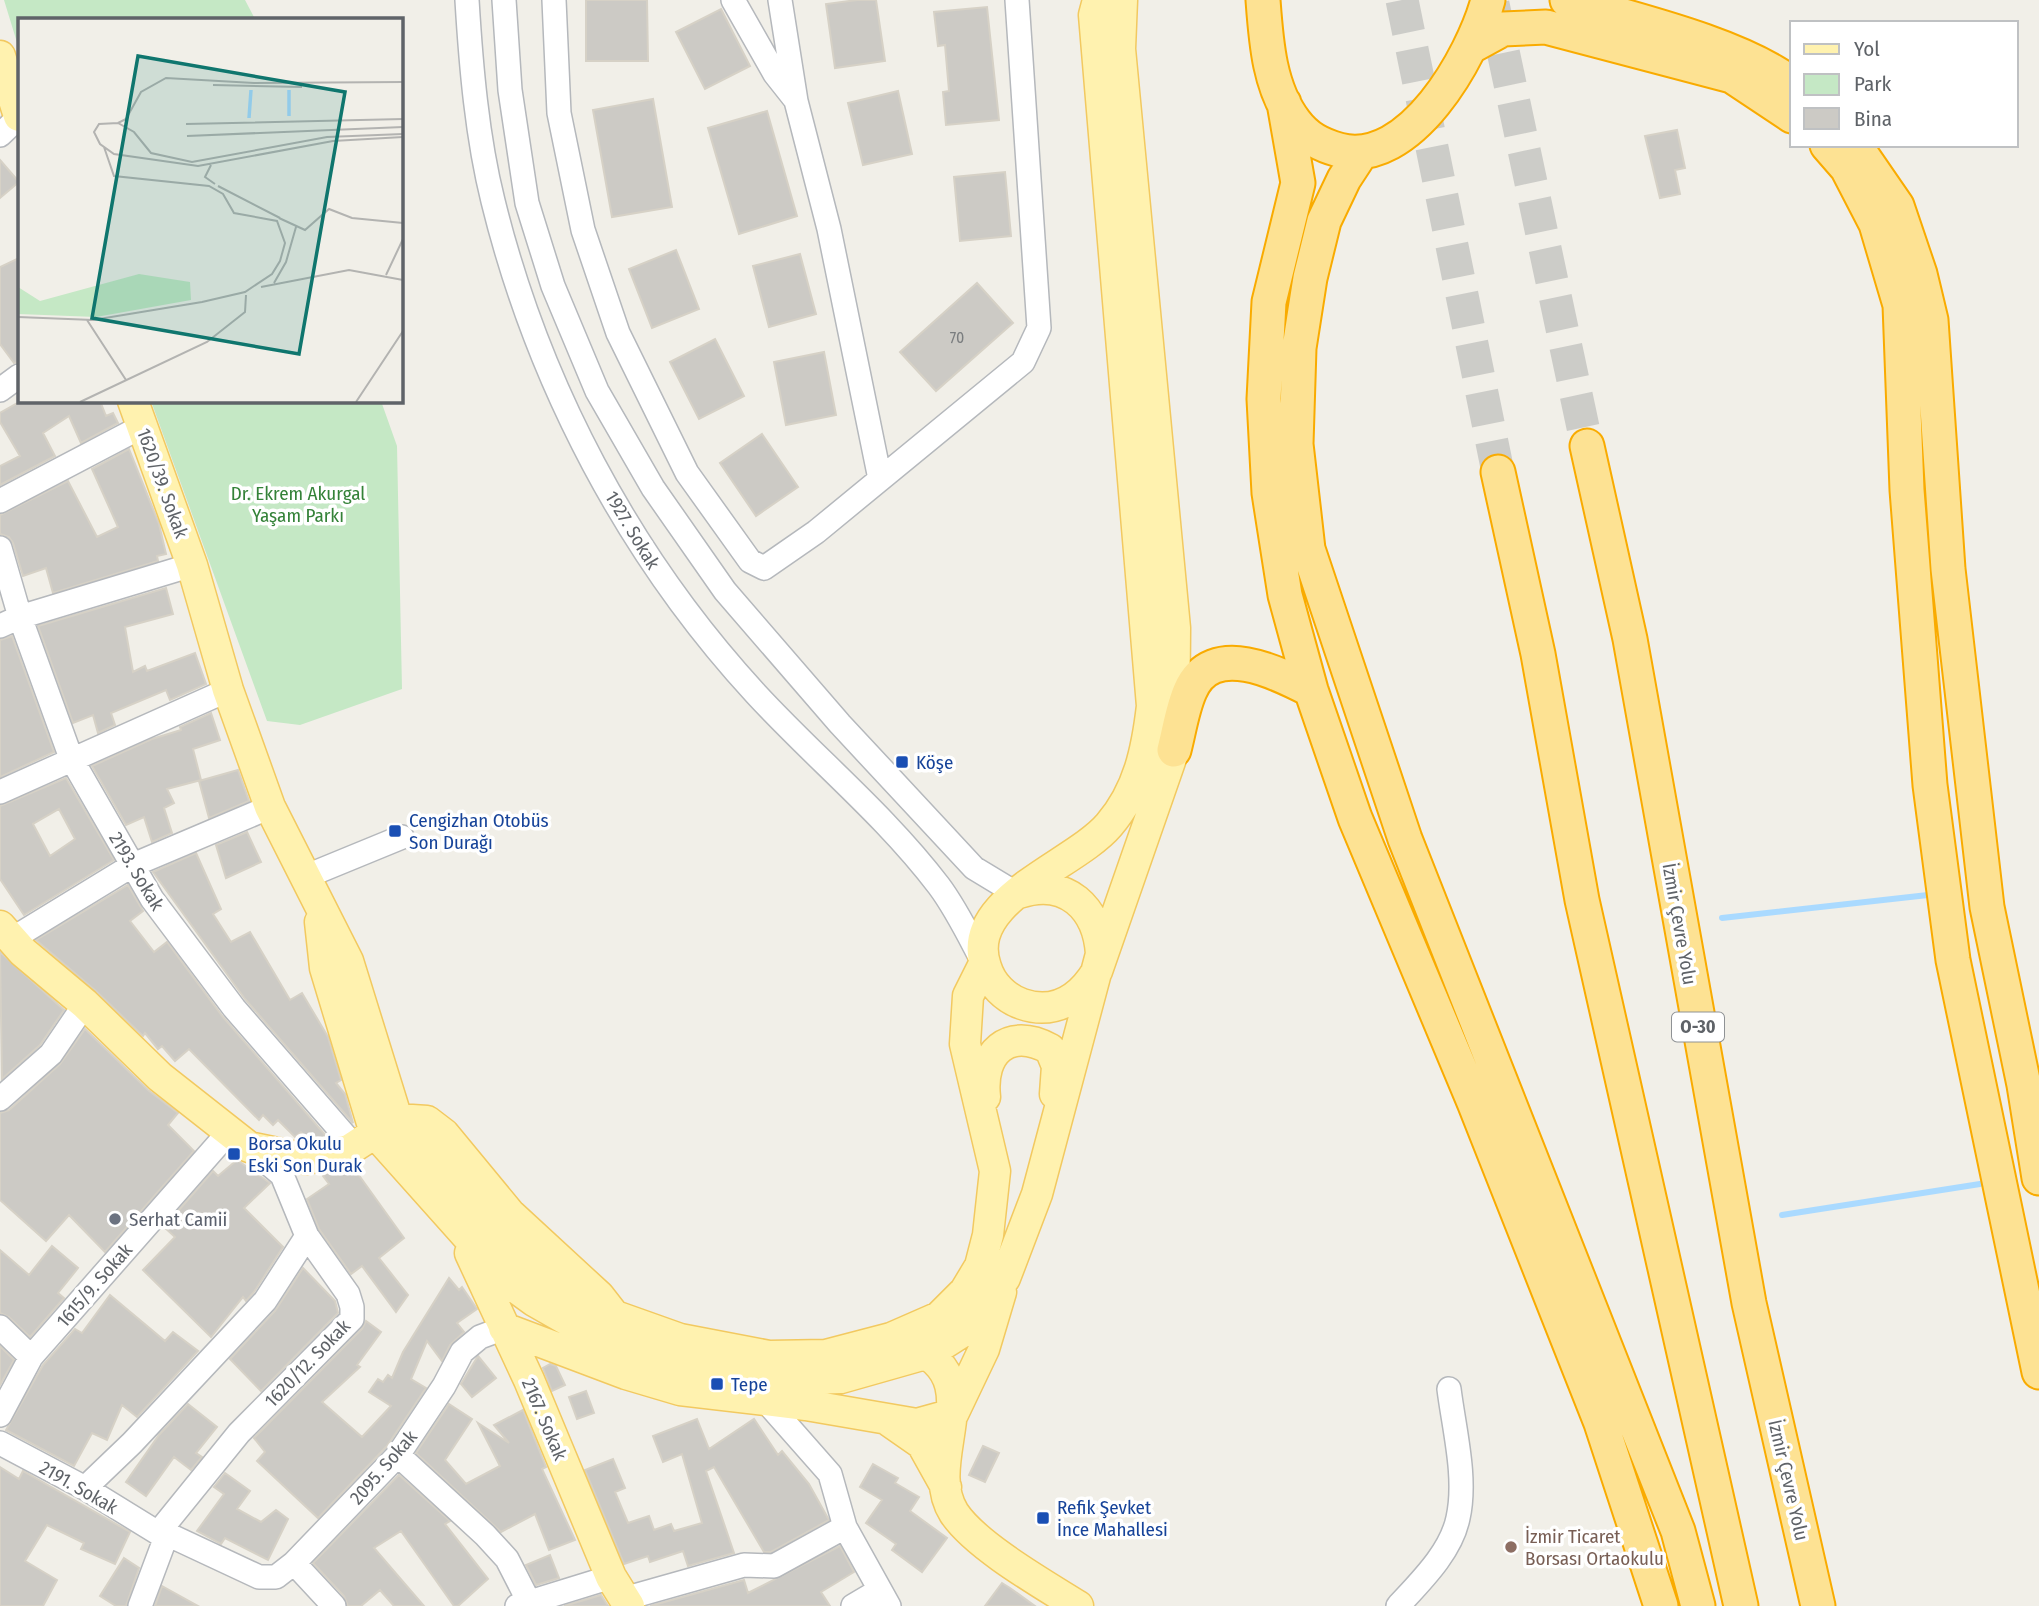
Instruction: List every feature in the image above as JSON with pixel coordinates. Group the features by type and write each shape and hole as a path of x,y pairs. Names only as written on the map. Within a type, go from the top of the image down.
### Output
{"highway":[{"path":"1263,0 1273,76 1284,103 1298,183 1269,302 1265,412 1269,493 1285,595 1311,690 1355,818 1474,1101 1601,1423 1661,1606"},
{"path":"1284,103 1308,136 1325,146 1360,153 1393,142 1416,124 1437,101 1471,47 1488,0"},
{"path":"1567,0 1698,40 1774,70 1790,82"},
{"path":"1471,47 1503,29 1546,27 1732,76 1790,115"},
{"path":"1829,147 1847,168 1876,224 1900,305 1907,490 1930,785 1953,960 2039,1372"},
{"path":"1856,147 1897,206 1920,274 1931,320 1948,569 1987,906 2024,1085 2039,1178"},
{"path":"1360,153 1324,221 1310,278 1299,348 1296,444 1308,548 1405,839 1673,1518 1698,1606"},
{"name":"İzmir Çevre Yolu","path":"1587,446 1630,639 1749,1303 1818,1606"},
{"path":"1497,472 1538,654 1582,900 1741,1606"},
{"path":"1174,750 1190,689 1204,674 1216,667 1245,663 1275,671 1311,690"}],"main road":[{"path":"1098,0 1094,15 1152,706 1146,757 1131,792 1109,825 1074,855 1004,902 988,923 982,950 984,964 998,988 1013,1001 1032,1008 1052,1007 1071,1000 1087,988 1097,971 1174,750 1175,628 1120,49 1122,0"},
{"path":"0,56 18,113"},
{"name":"1620/39. Sokak","path":"138,413 192,565 228,690 270,807 307,876 318,908 325,968 376,1133"},
{"path":"1017,894 1043,889 1062,892 1079,902 1092,916 1100,934 1101,954 1037,1194 1005,1278 984,1349 953,1414 917,1424 843,1411 827,1399 768,1390 648,1358 611,1345 534,1301 508,1282 460,1231 376,1133 427,1121 444,1134 510,1214 599,1296 617,1319 680,1339 769,1356 826,1355 891,1338 939,1317 965,1291 980,1266 988,1235 995,1171 983,1078 987,1060 1000,1047 1018,1041 1035,1040 1050,1049 1057,1066 1053,1133"},
{"name":"1620/12. Sokak","path":"6,933 160,1077 238,1140 306,1159 376,1133"},
{"path":"984,964 968,996 965,1044 995,1171"},
{"name":"2167. Sokak","path":"460,1231 529,1380 622,1594"},
{"path":"504,1328 626,1374 680,1390 768,1390 841,1378 929,1353 962,1332 1005,1278"},
{"path":"891,1338 929,1353 949,1379 953,1414 946,1460 946,1488"},
{"path":"886,1418 922,1444 946,1488 952,1510 966,1528 1028,1575 1077,1606"}],"street":[{"name":"1927. Sokak","path":"467,0 479,123 492,199 519,294 578,436 674,596 756,694 849,785 939,887 984,964"},
{"name":"1927. Sokak","path":"504,0 510,90 527,203 553,286 597,391 653,488 725,591 840,724 974,868 1017,894"},
{"path":"554,0 559,113 583,230 618,333 687,473 750,561 764,568 816,532 1023,362 1039,328 1017,0"},
{"path":"733,0 775,74 796,101"},
{"path":"780,0 796,101 829,229 880,479"},
{"path":"0,135 18,117"},
{"path":"0,501 138,413"},
{"name":"2193. Sokak","path":"0,548 10,621 71,758 152,899 234,1008 376,1133"},
{"path":"10,621 192,565"},
{"path":"0,792 228,690"},
{"path":"6,933 133,865 270,807"},
{"path":"307,876 402,837"},
{"path":"0,1099 51,1054 85,1004"},
{"name":"1620/12. Sokak","path":"162,1533 239,1433 352,1319 348,1294 307,1236 282,1175 238,1140"},
{"name":"1615/9. Sokak","path":"0,1415 31,1357 238,1140"},
{"path":"85,1488 132,1443 265,1301 307,1236"},
{"path":"0,1328 31,1357"},
{"name":"2095. Sokak","path":"295,1563 398,1455 444,1386 462,1352 480,1337 504,1328"},
{"path":"529,1380 537,1356 553,1347"},
{"path":"1398,1606 1439,1560 1458,1519 1460,1486 1449,1389"},
{"path":"768,1390 830,1474 845,1527 884,1598 853,1606"},
{"name":"2191. Sokak","path":"0,1443 162,1533 259,1577 276,1577 295,1563"},
{"path":"398,1455 500,1551 523,1604 622,1594 744,1565 774,1566 845,1527"},
{"path":"139,1606 162,1533"},
{"path":"295,1563 334,1606"}],"green space":[{"path":"4,0 245,0 254,18 18,18 18,46"},
{"name":"Dr. Ekrem Akurgal Yaşam Parkı","path":"151,402 381,402 397,446 402,689 300,725 267,721"}],"building":[{"path":"586,0 647,0 648,61 586,61"},
{"path":"876,0 885,61 835,68 826,4"},
{"path":"987,7 999,120 946,125 943,92 949,91 945,45 938,46 934,12"},
{"path":"721,9 750,66 705,89 676,32"},
{"path":"898,91 912,154 863,165 848,103"},
{"path":"653,99 672,207 612,217 593,110"},
{"path":"767,111 797,216 739,234 708,128"},
{"path":"1677,130 1685,168 1675,170 1680,194 1660,198 1645,136"},
{"path":"0,160 18,183 0,198"},
{"path":"1005,172 1011,236 960,241 954,177"},
{"path":"676,250 699,309 652,328 629,269"},
{"path":"800,254 816,314 769,327 753,266"},
{"path":"18,258 18,362 14,363 0,344 0,267"},
{"path":"977,283 1013,323 936,391 900,352"},
{"path":"715,339 744,396 699,419 670,362"},
{"path":"824,352 836,415 786,425 774,362"},
{"path":"19,402 100,402 106,416 113,413 118,423 81,443 69,416 43,433 55,456 0,485 0,466 20,456 0,422 0,413"},
{"path":"762,434 798,487 756,516 720,463"},
{"path":"129,449 159,524 166,554 157,556 158,561 53,593 46,568 23,576 13,543 9,537 0,534 0,515 68,481 97,537 118,527 92,469"},
{"path":"166,588 173,614 125,627 133,672 145,666 147,671 195,653 206,684 170,700 166,690 111,713 115,725 98,733 93,715 73,723 38,626"},
{"path":"12,636 54,752 0,777 0,640"},
{"path":"211,713 220,740 193,749 201,780 167,789 174,803 164,808 172,833 152,842 144,817 126,825 92,766 152,739 181,730 180,727"},
{"path":"238,770 249,801 209,818 199,781"},
{"path":"66,778 114,860 24,915 0,879 0,806","holes":["59,809 75,839 50,856 33,824"]},
{"path":"247,832 261,862 226,878 216,845"},
{"path":"196,853 221,909 213,914 231,942 250,932 290,1000 302,993 328,1037 341,1080 336,1083 345,1094 353,1123 245,999 153,872"},
{"path":"128,885 143,911 130,921 154,952 167,942 223,1017 327,1137 309,1140 301,1132 295,1137 278,1120 273,1125 263,1115 259,1120 189,1049 175,1061 162,1046 158,1049 145,1033 143,1036 96,991 36,940"},
{"path":"0,952 64,1010 40,1045 2,1079"},
{"path":"85,1029 148,1090 178,1113 168,1125 194,1151 105,1252 69,1215 46,1241 0,1200 0,1113 9,1110 60,1064"},
{"path":"237,1160 270,1183 244,1208 283,1247 254,1292 246,1301 243,1297 211,1337 143,1270 175,1237 164,1227 213,1171 218,1176"},
{"path":"353,1167 404,1238 379,1258 408,1295 396,1312 362,1266 351,1274 319,1229 307,1199 329,1184 323,1176 328,1172"},
{"path":"52,1246 78,1268 58,1293 64,1298 30,1337 9,1317 0,1313 0,1250 29,1275"},
{"path":"303,1268 335,1301 338,1313 261,1391 230,1359 275,1311"},
{"path":"449,1278 459,1290 462,1287 477,1309 457,1323 464,1332 450,1345 442,1361 427,1341 411,1379 426,1388 387,1446 318,1518 257,1461 265,1452 254,1438 362,1329 366,1321 381,1332 357,1365 360,1367 322,1402 362,1437 391,1406 369,1392 378,1379 383,1382 388,1375 392,1378 403,1352"},
{"path":"110,1295 165,1341 173,1332 198,1351 137,1417 122,1405 107,1440 92,1433 74,1466 6,1430 43,1365 75,1329 82,1333"},
{"path":"0,1346 14,1360 0,1385"},
{"path":"478,1356 496,1378 472,1397 461,1384"},
{"path":"550,1364 556,1366 565,1385 552,1391 543,1368"},
{"path":"586,1391 594,1413 577,1419 569,1397"},
{"path":"188,1404 217,1427 196,1453 202,1457 191,1470 174,1457 146,1496 126,1482 159,1435"},
{"path":"449,1404 472,1419 445,1460 466,1484 500,1466 478,1423 509,1443 494,1425 523,1410 546,1467 542,1469 575,1540 549,1550 535,1514 501,1532 416,1453"},
{"path":"697,1419 709,1449 754,1419 778,1455 782,1451 809,1484 829,1520 771,1552 764,1552 714,1467 706,1471 734,1553 688,1566 683,1551 650,1562 648,1556 624,1564 585,1470 613,1459 625,1488 615,1492 628,1523 649,1516 654,1530 671,1524 674,1531 702,1523 682,1454 663,1462 653,1436"},
{"path":"983,1446 999,1453 985,1482 969,1475"},
{"path":"873,1464 898,1478 895,1483 919,1497 910,1511 947,1538 922,1572 892,1550 896,1544 866,1523 882,1500 860,1487"},
{"path":"0,1467 19,1479 23,1471 130,1532 115,1564 81,1549 84,1543 47,1525 25,1561 57,1580 43,1606 0,1606"},
{"path":"225,1473 250,1491 237,1509 261,1522 276,1510 288,1519 268,1560 225,1538 221,1544 197,1531 224,1494 214,1487"},
{"path":"399,1475 450,1521 445,1524 488,1579 458,1606 454,1606 401,1531 374,1548 424,1606 394,1606 380,1590 361,1606 348,1606 344,1596 313,1563"},
{"path":"840,1546 854,1572 821,1592 830,1606 650,1606 744,1580 748,1593"},
{"path":"550,1555 559,1578 536,1585 526,1565"},
{"path":"124,1558 139,1568 126,1606 116,1606 100,1596"},
{"path":"1002,1583 1010,1588 1035,1606 985,1606"},
{"path":"162,1586 198,1606 155,1606"},
{"path":"601,1595 608,1606 564,1606"}],"waterway":[{"path":"1722,918 1928,895"},
{"path":"1782,1215 1980,1184"}],"tunnel":[{"path":"1402,0 1498,472"},
{"path":"1493,4 1587,446"}],"place":[{"name":"Köşe","path":"902,762"},
{"name":"Cengizhan Otobüs Son Durağı","path":"395,831"},
{"name":"Borsa Okulu Eski Son Durak","path":"234,1154"},
{"name":"Serhat Camii","path":"115,1219"},
{"name":"Tepe","path":"717,1384"},
{"name":"Refik Şevket İnce Mahallesi","path":"1043,1518"},
{"name":"İzmir Ticaret Borsası Ortaokulu","path":"1511,1547"}]}
